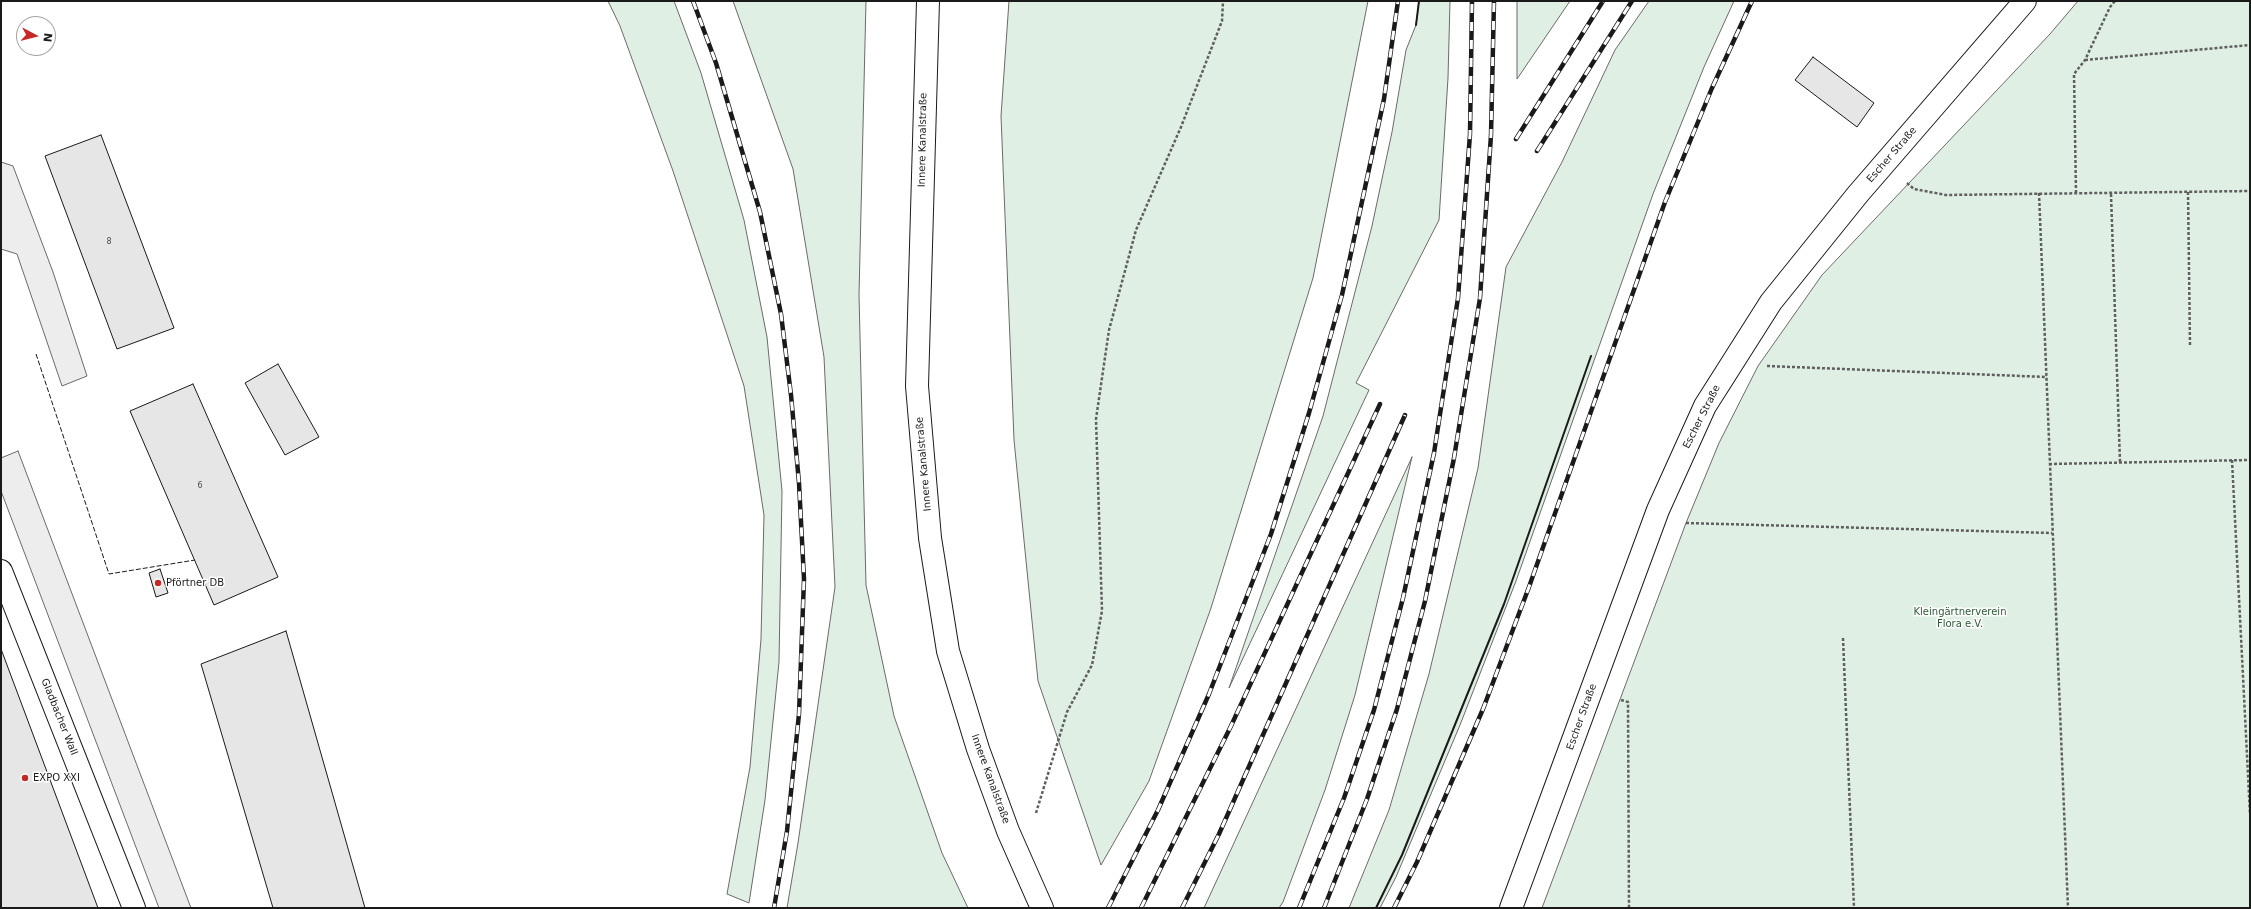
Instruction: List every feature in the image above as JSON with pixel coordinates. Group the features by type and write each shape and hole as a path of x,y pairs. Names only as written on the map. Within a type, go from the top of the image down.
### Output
{"street":[{"name":"Innere Kanalstraße","path":"928,1 917,386 930,538 948,651 978,749 1008,831 1042,908"},
{"name":"Escher Straße","path":"1511,908 1658,510 1705,406 1738,351 1771,302 1884,165 2025,1"},
{"name":"Gladbacher Wall","path":"1,571 134,908"}],"path":[{"path":"1035,816 1067,712 1092,665 1102,611 1096,419 1109,330 1136,230 1180,127 1222,21 1223,1"},
{"path":"2076,193 2074,74 2085,60 2110,7 2115,1"},
{"path":"2085,60 2250,45"},
{"path":"1884,165 1914,189 1946,194 2250,192"},
{"path":"2188,192 2190,345"},
{"path":"2039,193 2068,908"},
{"path":"2112,194 2120,462"},
{"path":"1738,351 1758,366 2047,377"},
{"path":"2232,460 2250,814"},
{"path":"2049,464 2250,460"},
{"path":"1658,510 1686,523 2052,533"},
{"path":"1843,638 1854,908"},
{"path":"1592,691 1628,702 1629,908"}],"green space":[{"path":"608,1 674,1 701,73 744,220 767,337 782,491 779,662 765,800 749,903 727,894 750,767 761,639 764,515 744,386 673,171 620,26"},
{"path":"733,1 866,1 859,295 866,585 894,716 942,853 968,908 787,908 798,843 835,587 824,357 793,169"},
{"path":"1009,1 1368,1 1313,278 1211,608 1149,781 1101,865 1038,681 1014,440 1001,116"},
{"path":"1419,1 1450,1 1448,78 1439,220 1356,383 1369,390 1229,688 1323,416 1372,226 1392,132 1406,50 1416,25"},
{"path":"1517,1 1570,1 1517,79"},
{"path":"1649,1 1734,1 1704,67 1653,194 1516,581 1460,725 1396,877 1380,908 1349,908 1389,810 1429,674 1478,468 1506,267 1562,162 1615,50"},
{"name":"Kleingärtnerverein Flora e.V.","path":"2078,1 2250,1 2250,908 1542,908 1686,523 1719,443 1758,366 1822,275 2050,34"},
{"path":"1412,457 1355,695 1325,790 1283,902 1279,908 1204,908"}],"shaded area":[{"path":"1,162 13,166 53,272 87,376 62,386 17,254 1,249"},
{"path":"18,451 191,908 159,908 1,491 1,458"}],"building":[{"path":"1813,57 1874,103 1857,127 1795,80"},
{"path":"101,135 174,328 117,349 45,156"},
{"path":"278,364 319,437 285,455 245,383"},
{"path":"193,384 278,577 214,605 130,411"},
{"name":"Pförtner DB","path":"160,569 168,593 156,597 149,573"},
{"path":"286,631 365,908 273,908 201,664"},
{"name":"EXPO XXI","path":"1,649 98,908 1,908"}],"railway":[{"path":"693,1 716,63 760,212 781,314 791,395 799,483 804,579 799,714 787,831 774,908"},
{"path":"1108,908 1158,810 1209,694 1271,534 1309,413 1342,295 1384,99 1398,1"},
{"path":"1299,908 1344,798 1374,710 1403,598 1434,453 1458,298 1470,134 1472,1"},
{"path":"1324,908 1367,799 1397,709 1425,601 1454,458 1480,298 1491,135 1494,1"},
{"path":"1516,139 1603,1"},
{"path":"1537,151 1632,1"},
{"path":"1394,908 1417,862 1483,709 1529,587 1665,202 1712,88 1752,1"},
{"path":"1141,908 1231,726 1380,404"},
{"path":"1182,908 1219,834 1405,415"}],"fence":[{"path":"36,354 109,574 195,560"}],"wall":[{"path":"1416,25 1419,1"},
{"path":"1376,908 1402,855 1504,604 1591,356"}],"place":[{"name":"Pförtner DB","path":"158,583"},
{"name":"EXPO XXI","path":"25,778"}]}
